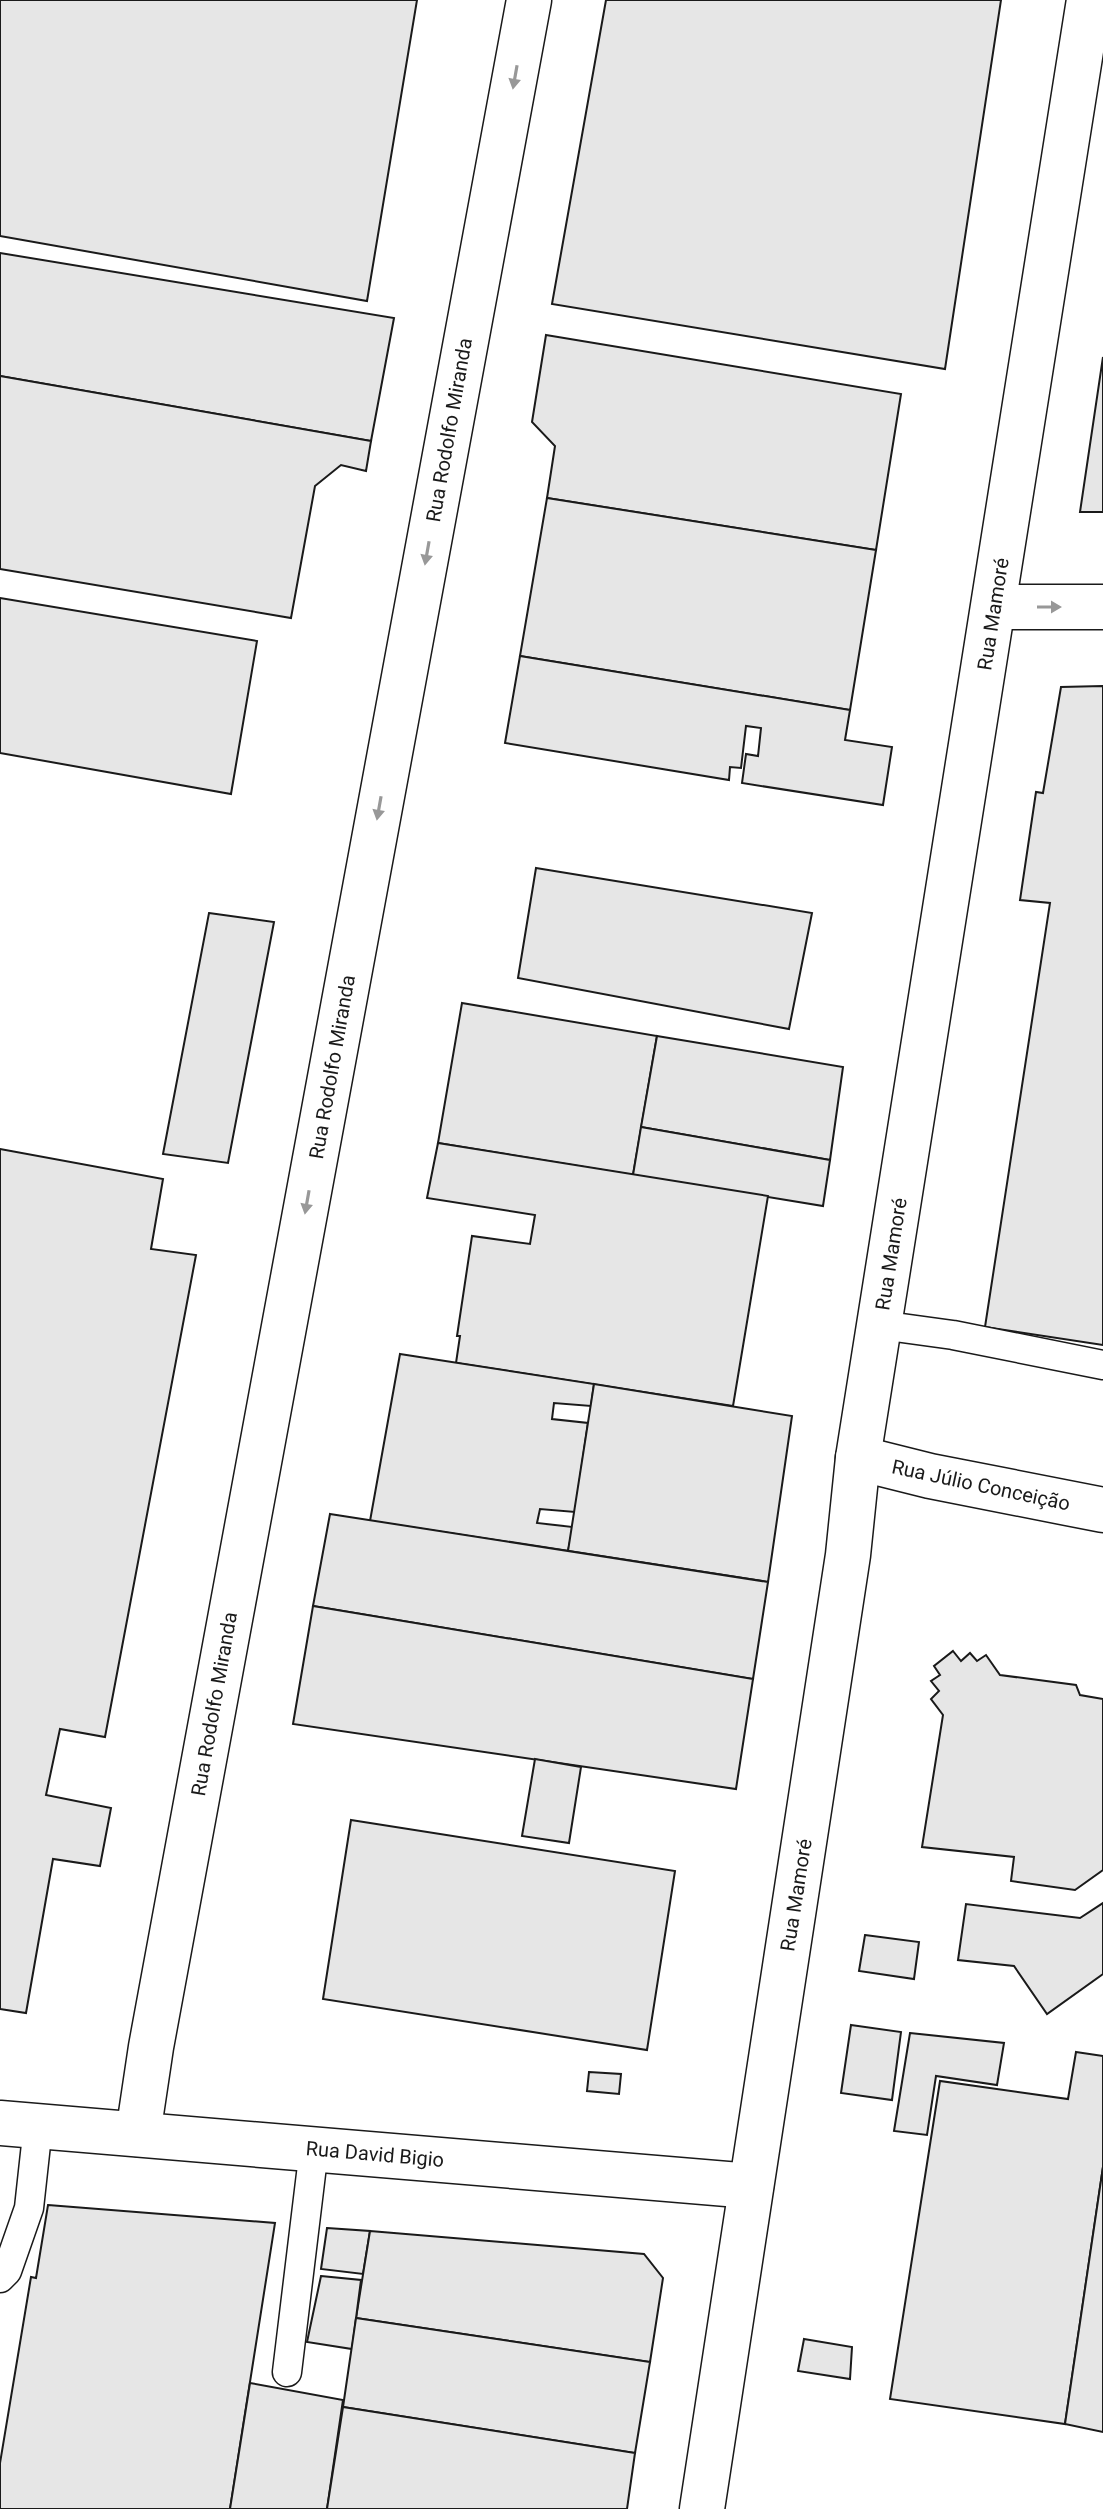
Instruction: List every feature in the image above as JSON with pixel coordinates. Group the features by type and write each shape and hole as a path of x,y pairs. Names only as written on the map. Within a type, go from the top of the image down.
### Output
{"street":[{"name":"Rua Rodolfo Miranda","path":"138,2134 153,2031 529,0"},
{"name":"Rua Mamoré","path":"702,2509 848,1555 858,1458 1089,0"},
{"path":"994,607 1103,607"},
{"name":"Rua Júlio Conceição","path":"858,1458 930,1476 1103,1510"},
{"name":"Rua David Bigio","path":"19,2124 751,2186"}],"lane":[{"path":"880,1325 953,1335 1103,1365"},
{"path":"0,2278 7,2271 29,2208 19,2124"},
{"path":"287,2372 314,2149"}],"building":[{"path":"0,0 417,0 367,301 0,236"},
{"path":"606,0 1001,0 945,369 552,304"},
{"path":"0,253 394,318 371,441 0,376"},
{"path":"546,335 901,394 876,550 547,498 555,446 532,422"},
{"path":"1103,357 1103,512 1080,512"},
{"path":"0,376 371,441 366,471 341,465 315,486 291,618 0,569"},
{"path":"547,498 876,550 850,710 520,656"},
{"path":"0,598 257,641 231,794 0,753"},
{"path":"520,656 850,710 845,740 892,747 883,805 742,783 746,754 758,756 761,728 746,726 741,768 730,767 729,780 505,743"},
{"path":"1103,686 1103,1345 985,1327 1050,903 1020,900 1036,792 1043,793 1061,687"},
{"path":"536,868 812,913 789,1029 518,978"},
{"path":"209,913 274,922 228,1163 163,1154"},
{"path":"462,1003 657,1036 633,1175 438,1143"},
{"path":"657,1036 843,1067 830,1160 641,1127"},
{"path":"641,1127 830,1160 823,1206 633,1175"},
{"path":"438,1143 768,1196 733,1406 456,1363 472,1236 530,1244 535,1215 427,1198"},
{"path":"0,1149 163,1179 151,1249 196,1255 105,1737 60,1729 46,1795 111,1808 100,1866 53,1859 26,2013 0,2009"},
{"path":"400,1354 594,1384 591,1406 554,1403 552,1419 588,1423 575,1512 540,1509 537,1523 573,1527 568,1551 370,1521"},
{"path":"594,1384 792,1416 768,1582 568,1551"},
{"path":"330,1514 768,1582 753,1679 313,1606"},
{"path":"313,1606 753,1679 736,1789 293,1724"},
{"path":"953,1651 961,1661 970,1653 977,1661 986,1655 1000,1675 1076,1685 1080,1695 1103,1699 1103,1870 1075,1890 1011,1881 1014,1857 922,1847 943,1715 931,1699 939,1691 931,1681 940,1675 934,1666"},
{"path":"535,1759 581,1767 569,1843 522,1836"},
{"path":"351,1820 675,1871 647,2050 323,1999"},
{"path":"1103,1903 1103,1974 1047,2014 1014,1966 958,1960 966,1904 1080,1918"},
{"path":"865,1935 919,1942 914,1979 859,1971"},
{"path":"851,2025 901,2032 892,2100 841,2093"},
{"path":"910,2033 1004,2043 997,2085 936,2076 927,2135 894,2131"},
{"path":"1076,2052 1103,2056 1103,2167 1065,2424 890,2399 940,2081 1068,2099"},
{"path":"589,2072 621,2074 619,2094 587,2091"},
{"path":"1103,2167 1103,2432 1065,2424"},
{"path":"48,2205 275,2223 230,2509 0,2509 0,2463 31,2277 36,2278"},
{"path":"327,2228 370,2231 363,2274 321,2269"},
{"path":"370,2231 644,2254 663,2278 650,2362 356,2318"},
{"path":"321,2276 361,2280 352,2349 307,2342"},
{"path":"356,2318 650,2362 635,2453 343,2407"},
{"path":"804,2339 852,2347 850,2379 798,2371"},
{"path":"250,2383 343,2400 327,2509 230,2509"},
{"path":"343,2407 635,2453 627,2509 327,2509"}]}
